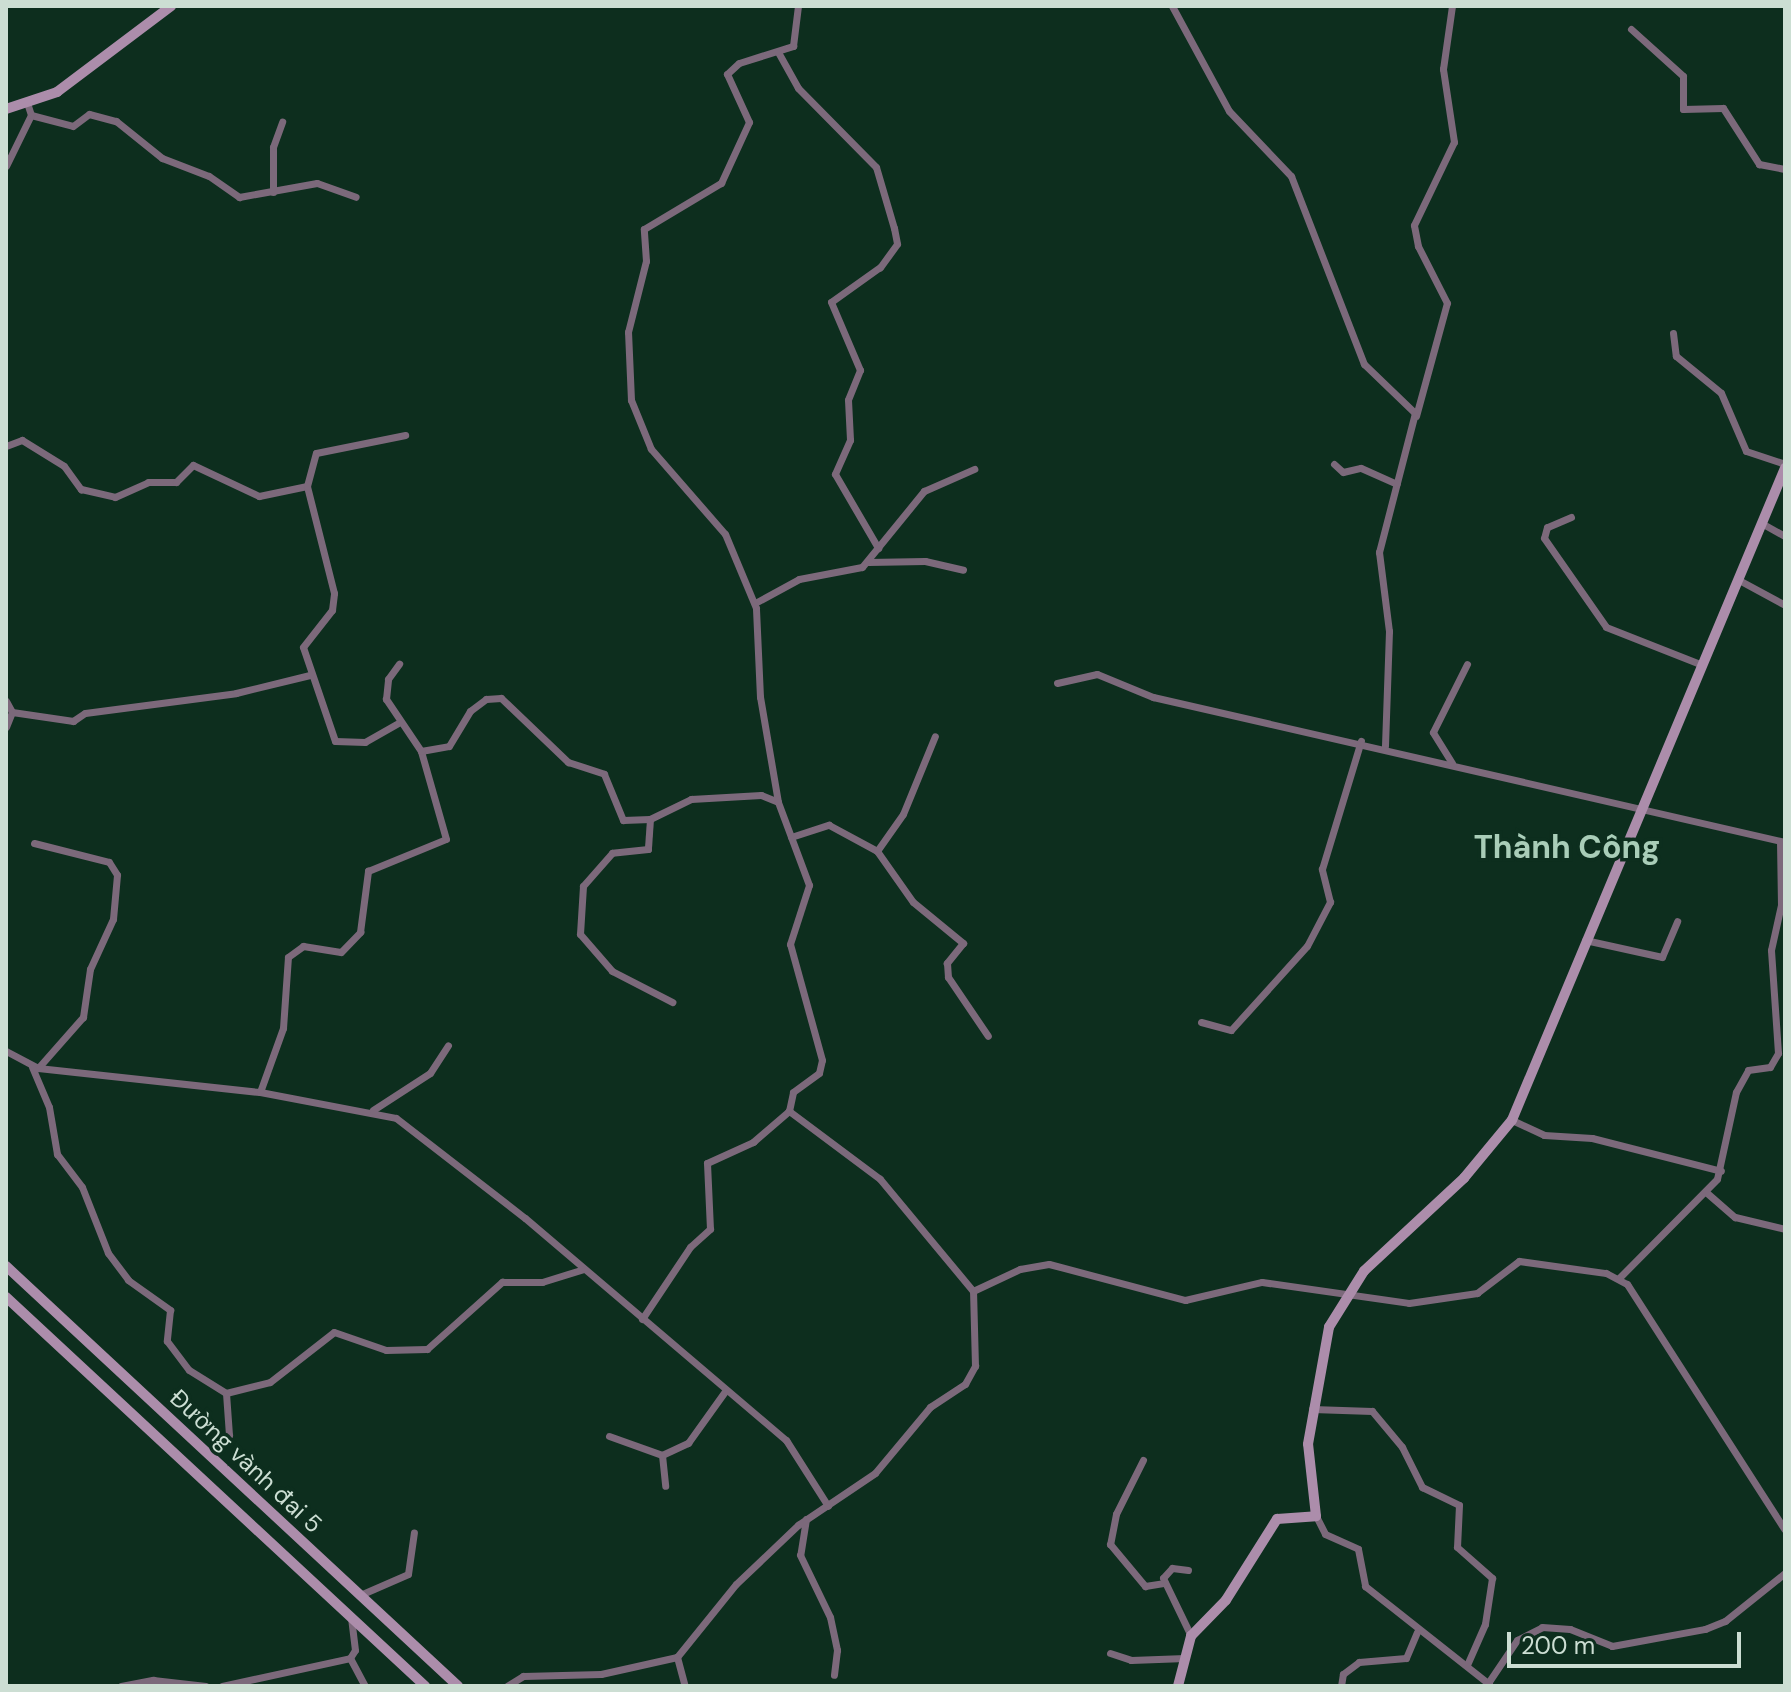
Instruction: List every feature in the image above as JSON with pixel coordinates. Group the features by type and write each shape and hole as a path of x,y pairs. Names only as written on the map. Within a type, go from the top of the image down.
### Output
{"street":[{"path":"6,109 57,92 171,6"},
{"path":"642,1319 684,1256 710,1229 707,1163 753,1142 789,1111 793,1092 819,1073 822,1060 790,944 809,895 778,802 761,709 755,603 725,534 642,432 631,400 628,332 646,261 644,229 721,183 749,122 727,74 739,63 778,52 796,41 798,6"},
{"path":"1172,6 1229,111 1291,176 1364,364 1409,404 1415,418"},
{"path":"1385,746 1389,631 1379,562 1447,303 1418,246 1414,225 1454,142 1443,69 1452,6"},
{"path":"1631,29 1683,76 1683,109 1723,108 1759,164 1785,169"},
{"path":"778,52 798,88 876,167 894,228 897,244 880,267 831,302 860,370 848,400 850,440 835,474 878,548"},
{"path":"6,166 31,115 27,103"},
{"path":"31,115 73,126 94,114 123,125 162,158 209,176 233,194 273,192 317,183 356,197"},
{"path":"273,192 273,147 282,122"},
{"path":"1673,333 1676,356 1721,393 1746,451 1785,466 1763,524 1583,939 1512,1120 1464,1178 1364,1271 1326,1333 1308,1451 1316,1516 1325,1534 1358,1549 1365,1586 1417,1632 1467,1665 1489,1684 1517,1640 1542,1627 1570,1629 1612,1646 1705,1629 1725,1621 1785,1573"},
{"path":"400,722 365,742 335,741 303,647 332,610 334,593 307,486 323,447 405,435"},
{"path":"6,446 22,440 64,466 81,489 115,497 148,482 176,482 193,465 259,496 307,486"},
{"path":"1334,464 1343,472 1361,468 1397,484"},
{"path":"755,603 799,579 855,571 868,562 924,491 974,469"},
{"path":"1571,517 1547,527 1544,538 1601,622 1700,664"},
{"path":"1763,524 1785,536"},
{"path":"868,562 925,561 963,570"},
{"path":"1737,579 1785,605"},
{"path":"260,1092 283,1028 288,957 303,946 341,952 360,932 368,871 384,860 434,849 446,839 421,751 400,722 386,691 399,664"},
{"path":"1453,765 1433,732 1467,664"},
{"path":"1057,683 1088,672 1153,697 1385,746 1453,765 1783,842 1781,905 1771,950 1778,1053 1770,1067 1748,1070 1736,1092 1721,1171 1707,1193 1619,1278"},
{"path":"12,712 73,721 85,713 236,693 310,675"},
{"path":"421,751 449,746 470,711 486,699 501,698 568,762 604,774 619,818 650,819 691,799 761,795 778,802"},
{"path":"6,701 12,712"},
{"path":"6,727 12,712"},
{"path":"877,851 903,814 935,736"},
{"path":"1201,1022 1231,1030 1307,946 1330,902 1322,869 1361,741"},
{"path":"650,819 648,849 612,853 583,886 580,934 604,965 672,1002"},
{"path":"791,837 829,825 877,851 913,902 963,943 947,963 948,977 988,1036"},
{"path":"34,843 109,862 117,875 113,919 90,969 83,1017 35,1067"},
{"path":"1583,939 1662,957 1677,921"},
{"path":"373,1110 430,1073 448,1045"},
{"path":"6,1051 35,1067 260,1092 373,1110 405,1124 584,1269 794,1448 828,1506"},
{"path":"35,1067 49,1107 57,1154 82,1187 108,1253 128,1280 170,1310 167,1341 189,1370 226,1393 270,1382 334,1332 386,1350 427,1349 502,1282 542,1282 584,1269"},
{"path":"507,1686 523,1676 592,1676 677,1657 729,1591 806,1519 875,1473 930,1407 972,1376 973,1291 880,1179 789,1111"},
{"path":"1512,1120 1551,1136 1592,1138 1721,1171"},
{"path":"1707,1193 1735,1217 1785,1229"},
{"path":"973,1291 1020,1269 1049,1264 1185,1300 1262,1282 1409,1303 1468,1296 1509,1264 1530,1260 1619,1278 1785,1530"},
{"name":"Đường vành đai 5","path":"6,1266 458,1686"},
{"name":"Đường vành đai 5","path":"6,1297 425,1686"},
{"path":"609,1436 662,1455 692,1439 726,1390"},
{"path":"211,1457 229,1435 226,1393"},
{"path":"1312,1409 1372,1411 1402,1447 1422,1487 1459,1505 1457,1547 1492,1578 1485,1624 1467,1665"},
{"path":"662,1455 665,1486"},
{"path":"1143,1460 1116,1514 1110,1544 1145,1586 1165,1583"},
{"path":"1178,1686 1191,1636 1230,1595 1277,1519 1316,1516"},
{"path":"806,1519 800,1555 830,1617 834,1675"},
{"path":"360,1595 408,1574 414,1532"},
{"path":"1165,1583 1172,1568 1188,1570"},
{"path":"1165,1583 1191,1636"},
{"path":"222,1686 267,1671 350,1658 355,1650 350,1617"},
{"path":"1341,1686 1343,1674 1359,1662 1406,1658 1417,1632"},
{"path":"1110,1653 1131,1660 1185,1658"},
{"path":"677,1657 685,1686"},
{"path":"350,1658 365,1686"},
{"path":"121,1686 153,1680 206,1686"}],"district":[{"name":"Thành Công","path":"1567,847"}]}
